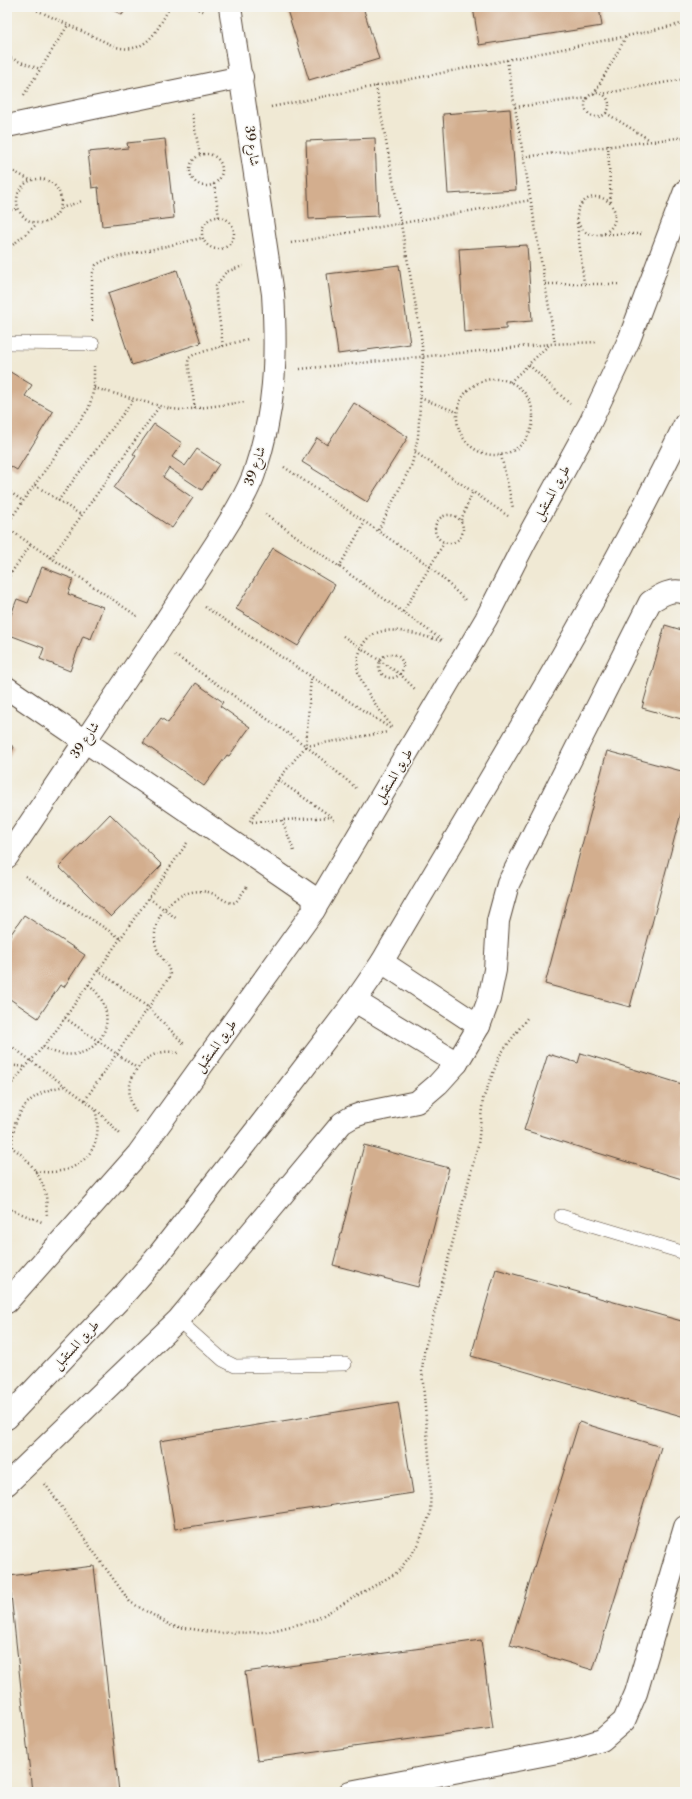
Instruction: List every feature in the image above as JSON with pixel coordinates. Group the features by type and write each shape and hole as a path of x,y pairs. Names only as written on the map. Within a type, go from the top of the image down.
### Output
{"street":[{"name":"شارع 39","path":"14,865 85,741 184,593 243,499 261,451 273,399 275,331 268,253 230,7"},
{"path":"7,126 242,77"},
{"name":"طريق المستقبل","path":"7,1302 144,1145 314,910 486,619 590,423 629,340 651,285 685,191"},
{"name":"طريق المستقبل","path":"7,1418 121,1298 156,1258 355,1000 382,962 590,609 646,506 685,424"},
{"path":"7,1484 178,1320 342,1123 363,1113 417,1102 438,1084 457,1063 479,1026 490,999 495,970 498,921 508,884 650,602 663,593 679,591 685,593"},
{"path":"7,688 313,897 314,910"},
{"path":"382,962 479,1026"},
{"path":"355,1000 457,1063"},
{"path":"350,1792 573,1749 602,1740 624,1721 636,1694 685,1528"}],"lane":[{"path":"7,342 93,344"},
{"path":"562,1216 685,1253"},
{"path":"178,1320 223,1360 236,1366 345,1364"}],"path":[{"path":"30,7 68,25 126,49 141,46 153,37 170,7"},
{"path":"247,112 685,23"},
{"path":"20,102 68,25"},
{"path":"515,107 588,98 594,94 627,36"},
{"path":"7,56 40,69"},
{"path":"507,60 555,344"},
{"path":"594,94 685,79"},
{"path":"376,86 421,335 423,357 418,436 412,464 378,531"},
{"path":"187,88 200,155"},
{"path":"588,98 585,105 587,112 592,117 600,117 606,113 609,106 607,99 601,94"},
{"path":"606,113 650,141"},
{"path":"523,157 608,145 685,137"},
{"path":"604,234 611,228 614,221 614,212 611,204 608,145"},
{"path":"200,155 214,155 222,166 219,180 214,184 206,186 199,185 194,180 190,166 200,155"},
{"path":"7,168 30,180 40,179 50,182 58,189 61,198 61,208 56,216 48,222 38,223 26,219 18,209 18,192 30,180"},
{"path":"214,184 219,217"},
{"path":"584,284 577,212 581,204 587,199 596,197 604,199 611,204"},
{"path":"223,346 215,287 220,278 226,272 268,253 401,223 531,200"},
{"path":"61,208 82,201"},
{"path":"7,210 18,209"},
{"path":"219,217 226,220 231,225 234,232 232,240 227,246 220,249 212,248 206,244 202,238 202,230 205,223 211,219 219,217"},
{"path":"577,220 581,228 587,233 596,236 604,234 669,234"},
{"path":"7,250 38,223"},
{"path":"7,524 89,408 94,388 92,275 96,265 105,260 202,238"},
{"path":"545,284 651,285"},
{"path":"195,409 188,362 189,358 195,354 275,331"},
{"path":"274,372 550,344 629,340"},
{"path":"510,382 550,344"},
{"path":"529,365 590,423"},
{"path":"497,379 510,382 522,390 530,401 534,415 532,429 526,441 515,451 501,455 487,455 474,449 464,439 458,426 457,412 462,399 470,388 483,381 497,379"},
{"path":"94,388 159,407 183,410 273,399"},
{"path":"420,398 457,412"},
{"path":"58,500 134,399"},
{"path":"51,558 159,407"},
{"path":"261,451 431,568 486,619"},
{"path":"415,452 515,520"},
{"path":"501,455 515,520 526,542"},
{"path":"35,485 81,515"},
{"path":"7,490 23,501"},
{"path":"460,520 473,491"},
{"path":"243,499 445,641 397,630 386,630 376,633 368,639 361,648 357,660 358,674 363,686 394,730"},
{"path":"447,514 455,515 464,527 463,534 459,541 452,544 444,543 438,539 435,532 436,524 440,518 447,514"},
{"path":"339,567 365,522"},
{"path":"7,528 51,558 306,746 376,805"},
{"path":"403,612 431,568 444,543"},
{"path":"7,579 31,544"},
{"path":"184,593 394,730"},
{"path":"343,636 400,674 434,708"},
{"path":"391,654 397,656 403,667 400,674 396,678 384,677 378,666 380,660 391,654"},
{"path":"311,676 306,746 278,780 249,822 332,817"},
{"path":"306,746 394,730"},
{"path":"278,780 332,817 353,845"},
{"path":"7,1089 32,1061 65,1018 202,821"},
{"path":"85,1100 170,976 170,969 161,959 156,947 155,934 157,921 164,909 178,897 195,892 207,892 229,902 236,902 264,863"},
{"path":"14,865 120,938"},
{"path":"148,898 177,919"},
{"path":"98,970 149,1008 199,1070"},
{"path":"43,1047 54,1053 66,1056 78,1055 90,1050 99,1041 107,1022 106,1011 100,996 88,984"},
{"path":"65,1018 137,1068"},
{"path":"30,1462 130,1602 172,1626 218,1633 267,1632 315,1620 398,1572 418,1545 430,1514 432,1481 422,1370 424,1352 478,1145 483,1099 500,1055 527,1018"},
{"path":"7,1043 144,1145"},
{"path":"144,1145 131,1100 130,1089 132,1078 137,1068 152,1055 172,1051 182,1054 199,1070"},
{"path":"7,1065 26,1067"},
{"path":"12,1147 12,1135 15,1122 21,1110 30,1100 47,1090 66,1086"},
{"path":"35,1170 48,1173 62,1172 75,1167 86,1158 94,1147 98,1134 98,1120 95,1108"},
{"path":"7,1145 25,1157 35,1170 46,1195 47,1216"},
{"path":"7,1208 47,1223"}],"building":[{"path":"108,7 127,7 122,15"},
{"path":"286,7 363,7 379,59 309,80"},
{"path":"473,7 599,7 602,26 479,45"},
{"path":"510,109 516,190 448,194 443,114"},
{"path":"375,138 378,216 309,219 306,141"},
{"path":"165,139 174,218 102,226 98,187 92,188 88,152 128,148 127,143"},
{"path":"527,245 532,321 506,323 506,329 464,332 459,249"},
{"path":"399,265 410,344 338,354 327,274"},
{"path":"177,270 201,343 132,365 108,293"},
{"path":"7,370 32,385 25,396 53,412 17,470 7,464"},
{"path":"354,403 408,437 367,502 302,462 317,438 327,445"},
{"path":"154,424 182,443 172,457 185,466 197,449 219,464 202,490 169,468 163,477 193,498 172,528 114,488 136,456 133,454"},
{"path":"273,548 335,585 298,646 236,609"},
{"path":"42,567 73,579 68,594 103,607 91,639 83,636 70,671 40,659 44,648 7,634 7,625 17,599 28,603"},
{"path":"665,625 685,631 685,720 642,708"},
{"path":"196,683 223,702 220,706 250,727 229,756 227,755 204,786 143,743 161,718 168,723"},
{"path":"7,743 14,747 7,762"},
{"path":"607,751 685,772 685,798 630,1007 545,984"},
{"path":"110,814 162,865 111,917 59,867"},
{"path":"24,915 85,955 64,987 60,985 38,1018 7,997 7,940"},
{"path":"581,1053 685,1085 685,1180 524,1130 548,1054 578,1063"},
{"path":"364,1145 449,1168 418,1287 333,1265"},
{"path":"496,1269 685,1322 685,1417 471,1356"},
{"path":"398,1402 413,1493 175,1529 160,1441"},
{"path":"579,1422 661,1447 593,1670 510,1645"},
{"path":"94,1566 119,1792 32,1792 9,1576"},
{"path":"481,1640 493,1728 257,1760 245,1672"}]}
